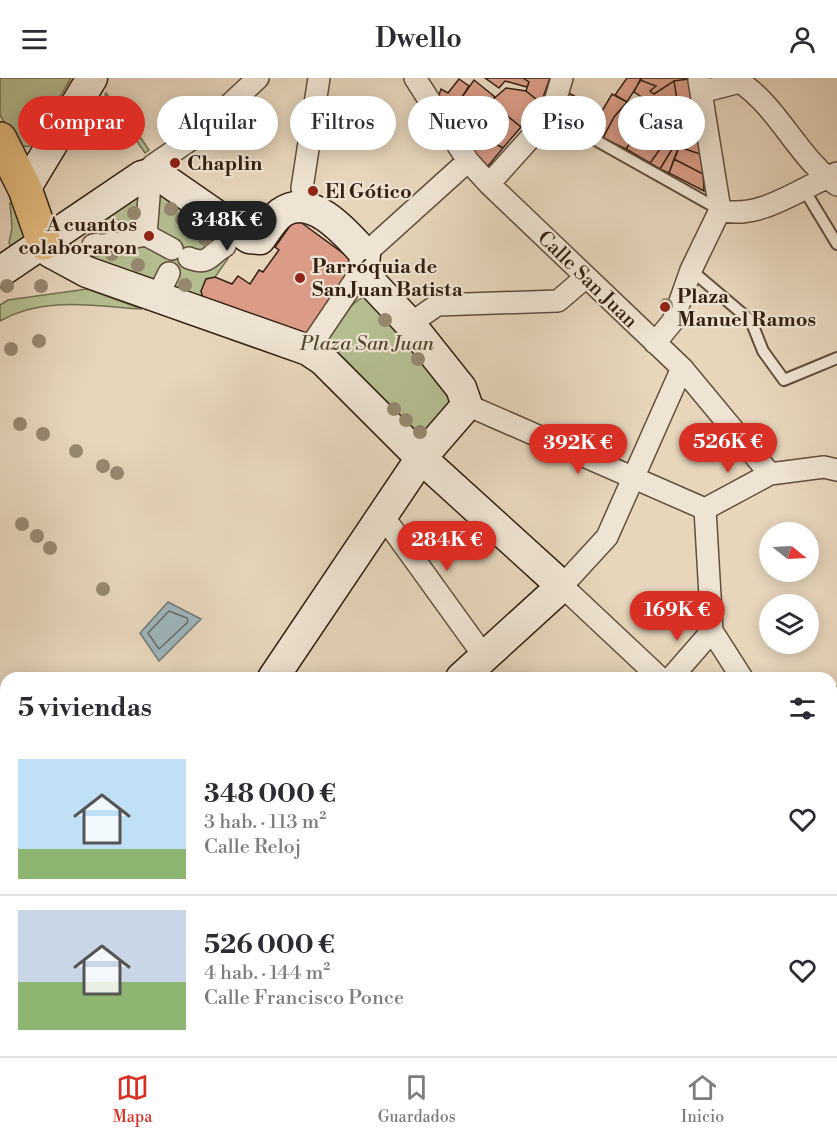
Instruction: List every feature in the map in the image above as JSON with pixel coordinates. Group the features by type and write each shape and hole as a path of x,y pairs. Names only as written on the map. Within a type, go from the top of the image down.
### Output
{"main road":[{"path":"0,139 26,189 44,243"}],"street":[{"path":"26,189 92,78"},
{"path":"146,235 152,166 196,136 258,78"},
{"path":"302,78 313,86 314,78"},
{"path":"308,207 302,188 319,78"},
{"name":"Calle San Juan","path":"415,78 468,161 489,184 681,368 770,474"},
{"path":"557,96 562,78"},
{"path":"655,343 673,321 691,270 720,210 700,85 740,82 754,92 788,134 834,179 774,204 731,213 720,210"},
{"path":"489,184 521,148"},
{"path":"308,350 366,267 468,161"},
{"path":"0,272 142,176 150,179 164,179 249,238 260,239 280,213 293,208 308,207 329,219 461,388 467,405 705,509"},
{"path":"93,245 146,235 199,262 206,261 225,246"},
{"path":"44,243 50,252 87,272 308,350 322,360 422,458 654,672"},
{"path":"410,324 437,305 558,302 586,277"},
{"path":"467,672 562,586 607,537 681,368"},
{"path":"277,672 422,458 467,405"},
{"path":"705,509 770,474 824,467 837,470"},
{"path":"705,509 712,631 738,672"},
{"path":"381,518 388,523 484,656"},
{"path":"676,672 712,631"}],"lane":[{"path":"606,146 720,210"},
{"path":"805,191 837,244"},
{"path":"691,270 751,321 763,351 784,380 837,358"}],"green space":[{"path":"0,78 71,78 60,96 18,96 18,145 0,115"},
{"path":"148,184 230,238 221,252 229,257 215,277 204,302 93,261 94,253 88,228"},
{"path":"15,202 25,234 23,240 13,251 9,243 12,228 10,203"},
{"path":"87,289 142,309 52,305 17,313 0,321 0,305 8,300"},
{"name":"Plaza San Juan","path":"367,296 456,398 420,438 327,349 330,335 341,318 355,303"}],"water":[{"path":"168,602 201,619 159,661 140,633"}],"building":[{"path":"485,78 523,78 529,82 527,87 505,81 499,88"},
{"path":"523,78 550,78 544,96 532,96 526,91 529,82"},
{"path":"627,78 642,78 631,96 615,95"},
{"path":"642,78 688,79 674,81 654,94 650,91 656,86 640,80"},
{"path":"459,79 469,86 463,96 439,96 441,89 448,93"},
{"path":"688,79 691,96 676,96 674,81"},
{"path":"474,80 494,96 463,96"},
{"path":"640,80 656,86 650,91 654,94 674,81 676,96 640,96 634,92"},
{"path":"506,88 526,91 532,96 521,96 521,127 509,117 509,96 497,96"},
{"path":"563,90 574,96 561,96"},
{"path":"612,94 618,97 618,112 606,132 606,104"},
{"path":"618,112 618,145 606,139 606,132"},
{"path":"509,117 521,127 509,141"},
{"path":"467,150 501,150 484,171"},
{"path":"628,150 659,150 650,163"},
{"path":"659,150 672,150 660,169 650,163"},
{"path":"671,150 678,150 669,173 660,169"},
{"path":"678,150 688,150 700,154 703,174 674,159"},
{"path":"688,150 699,150 700,154"},
{"path":"674,159 703,174 704,191 669,173"},
{"name":"Parróquia de San Juan Batista","path":"299,221 351,259 354,267 307,335 204,302 201,291 206,279 215,277 232,284 238,276 250,284 259,270 263,272 279,250 275,247 292,223"}],"place":[{"name":"Chaplin","path":"175,163"},
{"name":"El Gótico","path":"313,191"},
{"name":"A cuantos colaboraron","path":"149,236"},
{"name":"Parróquia de San Juan Batista","path":"300,278"},
{"name":"Plaza Manuel Ramos","path":"665,307"}]}
